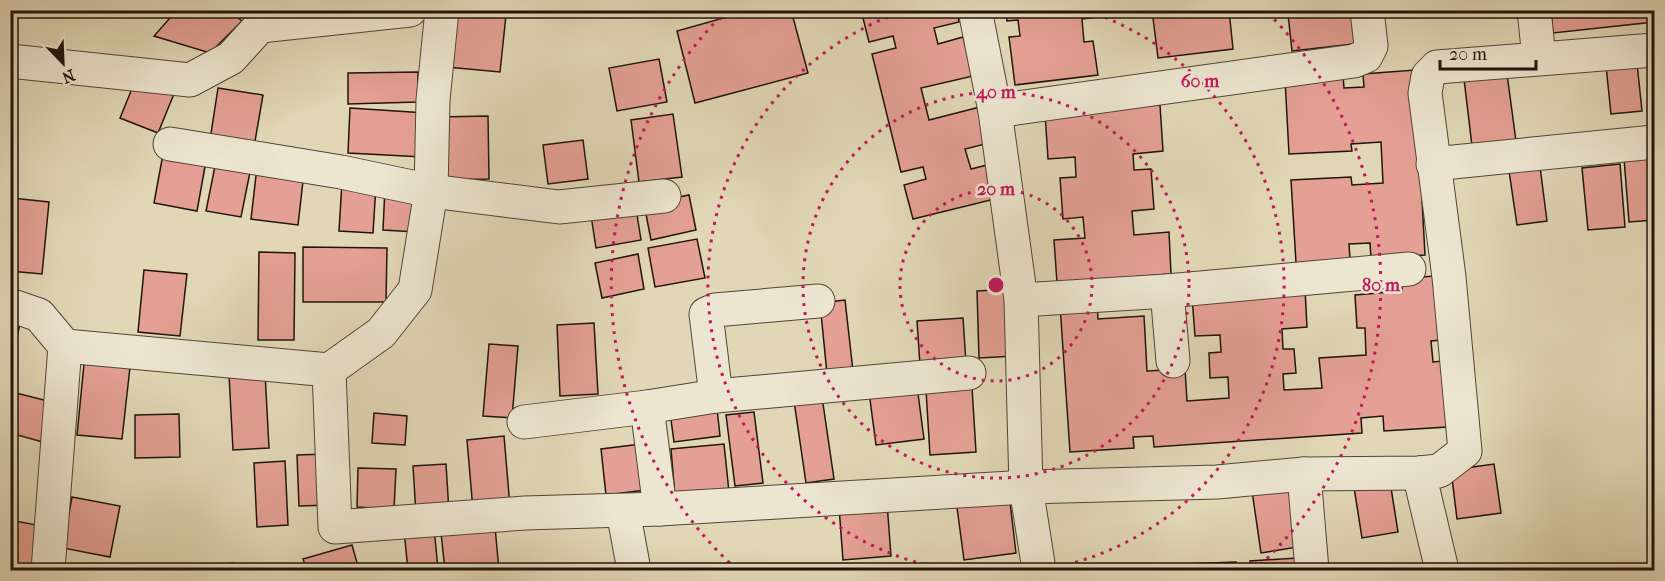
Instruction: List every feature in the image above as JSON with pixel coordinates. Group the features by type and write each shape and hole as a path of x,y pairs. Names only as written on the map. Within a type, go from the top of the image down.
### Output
{"street":[{"path":"10,62 190,80 231,58 264,18 410,10"},
{"path":"65,346 329,370 381,333 415,290 431,191 433,100 442,10"},
{"path":"975,10 995,111 1021,300 1026,487 1039,570"},
{"path":"995,111 1354,61 1366,57 1371,46 1367,10"},
{"path":"1534,10 1539,58"},
{"path":"329,370 335,527 525,513 623,511 1026,487 1218,482 1304,474 1439,471 1465,451 1449,277 1425,93 1428,76 1437,67 1654,50"},
{"path":"1433,164 1654,142"},
{"path":"170,144 341,172 431,191 559,207 664,196"},
{"path":"1021,300 1167,291 1409,269"},
{"path":"1167,291 1173,360"},
{"path":"716,396 706,314 715,310 818,301"},
{"path":"10,305 39,315 65,346 48,570"},
{"path":"524,422 716,396 969,373"},
{"path":"647,407 660,509"},
{"path":"1419,473 1442,570"},
{"path":"1304,474 1312,570"},
{"path":"623,511 634,570"}],"building":[{"path":"177,10 228,10 242,21 210,53 154,36"},
{"path":"458,10 506,15 500,72 447,67"},
{"path":"752,10 791,10 808,73 695,103 677,31"},
{"path":"861,10 957,10 959,22 934,28 938,44 963,37 973,76 921,88 929,120 980,107 989,143 965,149 971,169 995,163 1003,197 913,219 904,185 926,179 923,167 901,172 872,54 896,48 893,36 869,42"},
{"path":"1006,10 1131,10 1131,13 1082,19 1084,42 1093,41 1098,75 1015,85 1009,37 1020,36 1018,20 1007,21"},
{"path":"1152,10 1229,10 1233,49 1158,58"},
{"path":"1297,10 1358,10 1362,43 1292,51 1288,14 1297,13"},
{"path":"1551,10 1654,10 1654,22 1553,33"},
{"path":"659,59 667,102 617,111 609,68"},
{"path":"1637,63 1642,111 1611,114 1606,66"},
{"path":"1415,70 1427,198 1422,199 1425,255 1371,258 1370,243 1349,244 1350,259 1296,263 1291,180 1351,177 1352,185 1383,183 1381,142 1351,144 1352,151 1289,154 1285,79 1343,75 1344,88 1364,87 1363,74"},
{"path":"418,72 418,102 348,104 348,73"},
{"path":"138,74 176,89 158,133 120,118"},
{"path":"1507,74 1516,141 1472,146 1464,79"},
{"path":"218,88 263,95 254,147 210,140"},
{"path":"1160,105 1163,151 1133,154 1134,170 1151,169 1154,209 1132,211 1134,235 1169,232 1171,274 1057,283 1054,240 1085,238 1083,217 1063,219 1060,178 1076,177 1075,157 1048,159 1045,113"},
{"path":"350,108 426,113 423,157 348,153"},
{"path":"673,114 682,177 639,182 631,120"},
{"path":"488,116 489,179 439,180 437,117"},
{"path":"583,140 588,179 548,184 543,145"},
{"path":"163,154 206,161 197,211 154,203"},
{"path":"1654,155 1654,220 1629,222 1624,158"},
{"path":"1539,159 1547,221 1517,225 1508,164"},
{"path":"216,161 251,167 241,217 206,211"},
{"path":"1620,164 1625,227 1588,230 1582,168"},
{"path":"257,167 304,172 298,225 251,219"},
{"path":"342,182 376,185 373,233 339,231"},
{"path":"385,188 418,190 416,232 383,230"},
{"path":"689,195 696,230 651,240 644,204"},
{"path":"12,198 49,202 42,274 10,271"},
{"path":"635,202 641,240 596,248 590,209"},
{"path":"697,239 705,278 655,287 648,248"},
{"path":"303,247 387,248 386,302 303,302"},
{"path":"259,252 295,253 294,340 258,340"},
{"path":"638,254 644,289 602,298 595,263"},
{"path":"144,270 187,274 180,336 138,332"},
{"path":"1437,276 1441,340 1431,341 1433,362 1442,361 1447,427 1384,431 1383,416 1361,418 1362,433 1154,447 1153,436 1133,437 1134,448 1070,452 1060,305 1097,303 1098,319 1144,316 1147,371 1185,369 1187,401 1229,398 1228,377 1210,378 1209,353 1221,352 1220,335 1195,336 1192,297 1305,289 1307,327 1282,329 1283,349 1294,349 1296,373 1283,374 1284,390 1322,388 1319,358 1366,355 1365,328 1357,328 1355,295 1402,291 1402,278"},
{"path":"1012,289 1015,356 979,358 977,291"},
{"path":"845,300 853,371 827,374 820,303"},
{"path":"10,318 21,320 10,366"},
{"path":"963,318 966,363 920,365 917,321"},
{"path":"594,323 598,394 560,396 557,325"},
{"path":"489,344 518,346 512,418 483,416"},
{"path":"85,354 131,358 122,439 77,435"},
{"path":"265,373 269,448 233,450 229,375"},
{"path":"917,386 924,439 876,445 869,392"},
{"path":"972,387 976,452 930,455 926,390"},
{"path":"821,390 834,479 806,483 793,394"},
{"path":"16,393 60,404 50,444 10,433 10,412"},
{"path":"716,399 720,436 674,442 669,405"},
{"path":"754,412 763,483 735,486 726,415"},
{"path":"374,413 407,416 405,445 372,443"},
{"path":"179,414 180,457 135,458 135,415"},
{"path":"504,436 510,507 473,510 467,440"},
{"path":"649,443 654,489 606,495 601,449"},
{"path":"724,444 729,492 675,497 671,449"},
{"path":"327,454 329,505 299,506 297,455"},
{"path":"285,461 288,525 257,527 254,463"},
{"path":"446,464 449,512 416,514 413,466"},
{"path":"1494,464 1501,513 1457,519 1451,470"},
{"path":"358,468 396,469 394,509 357,507"},
{"path":"1389,475 1398,532 1362,538 1353,481"},
{"path":"1288,479 1298,547 1261,553 1251,484"},
{"path":"1009,494 1016,553 964,560 956,500"},
{"path":"72,497 120,506 110,557 63,548"},
{"path":"887,503 891,556 843,560 839,507"},
{"path":"10,520 47,527 39,570 10,570"},
{"path":"434,527 438,570 408,570 404,531"},
{"path":"495,527 499,570 445,570 441,533"},
{"path":"352,545 359,570 307,570 303,559"},
{"path":"1297,558 1298,570 1251,570 1250,561"},
{"path":"1236,562 1236,570 1182,570 1182,564"},
{"path":"233,563 234,570 195,570 194,568"},
{"path":"966,568 966,570 932,570"}]}
